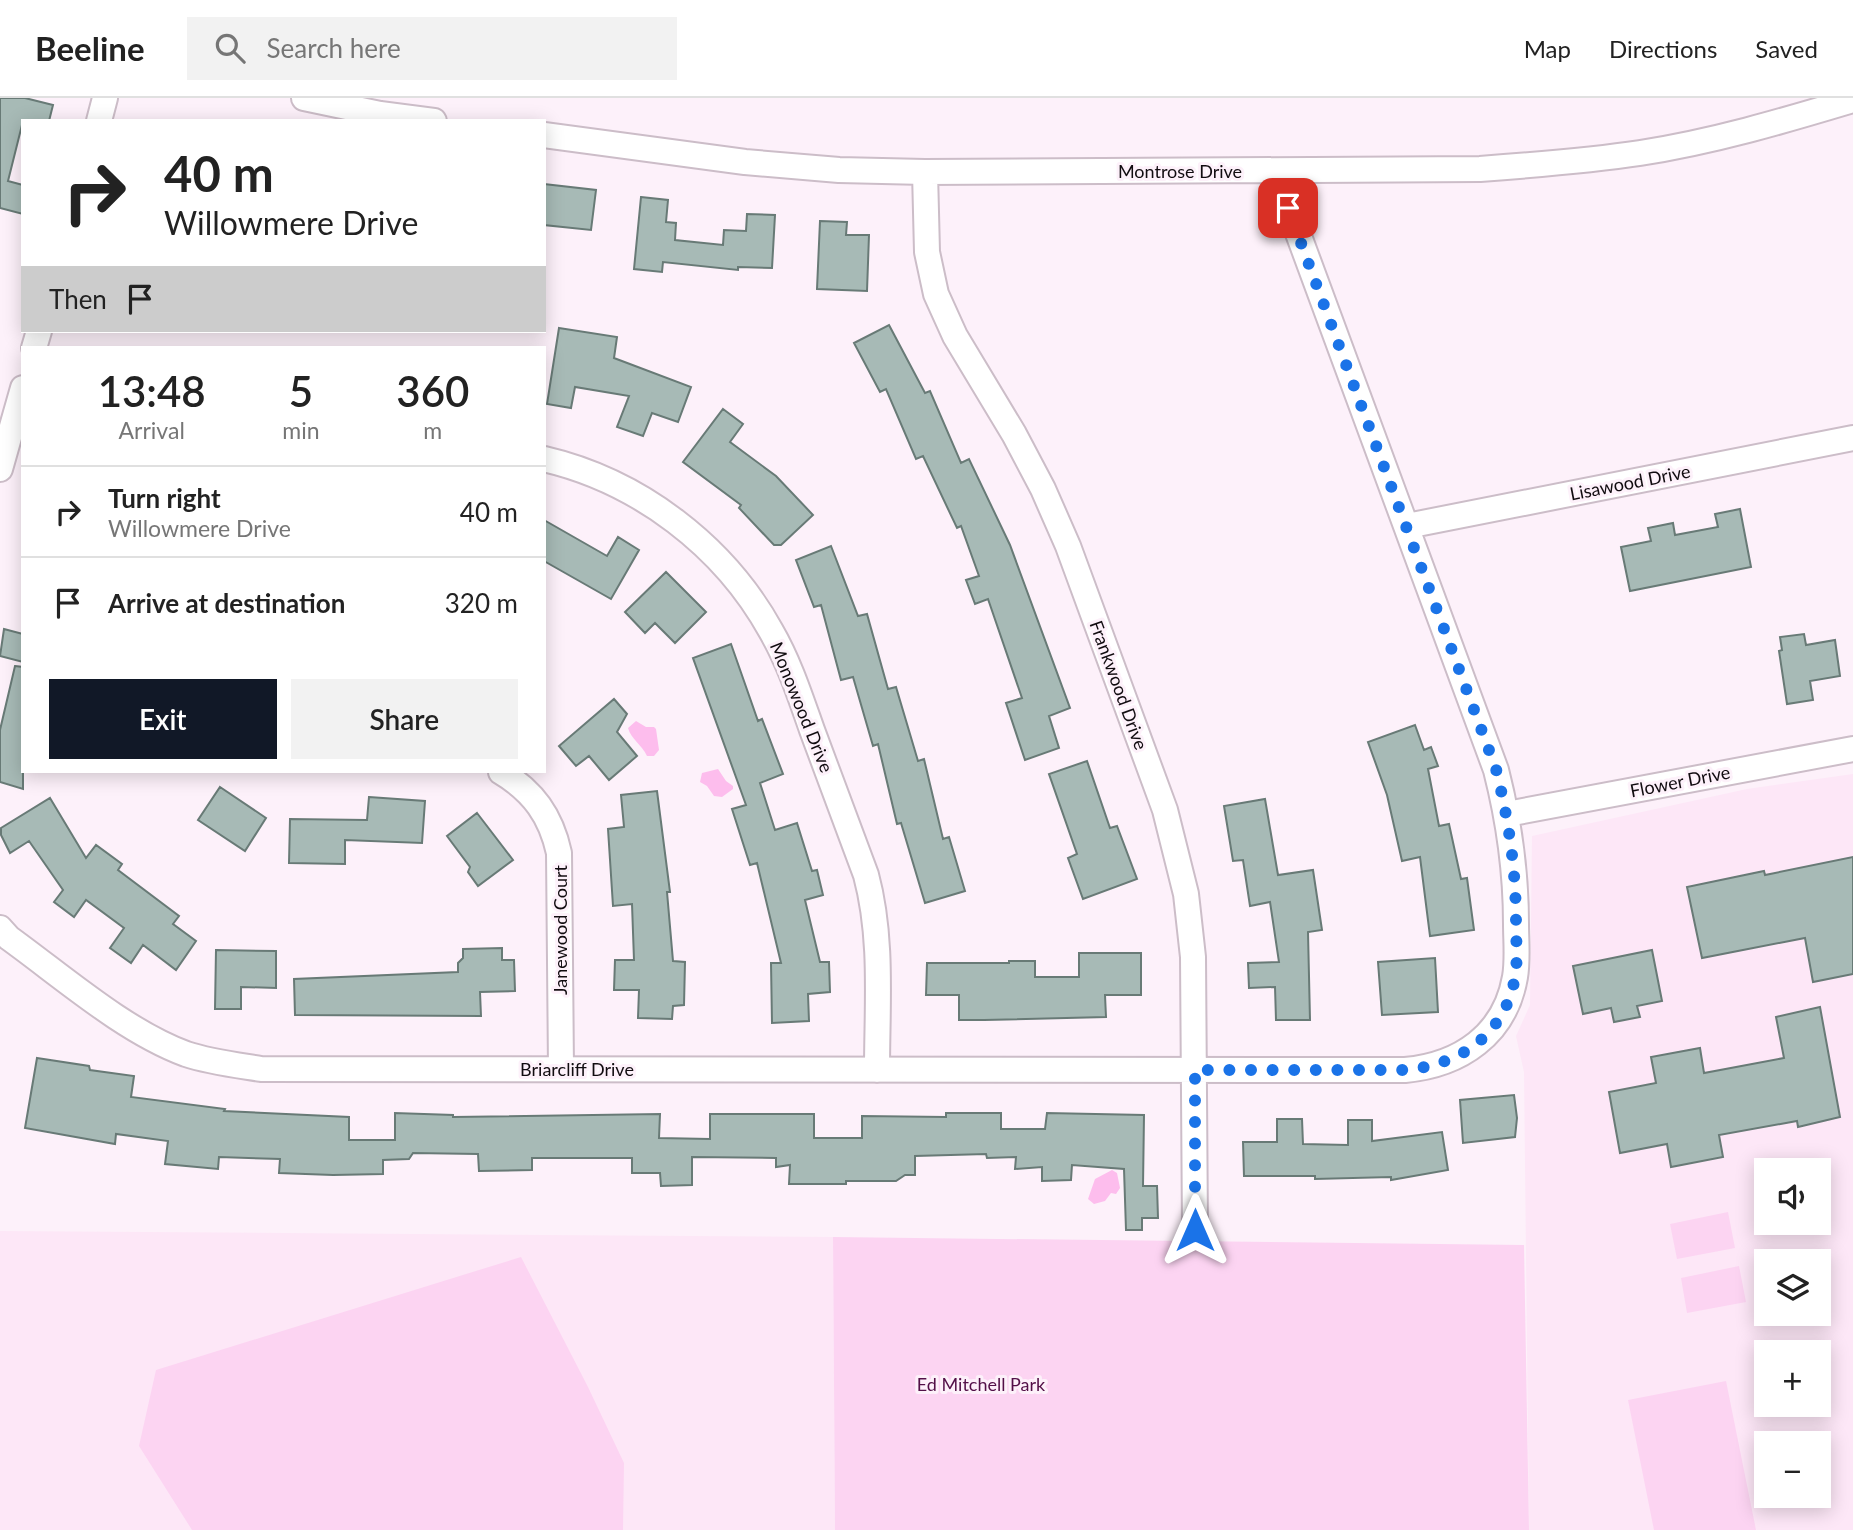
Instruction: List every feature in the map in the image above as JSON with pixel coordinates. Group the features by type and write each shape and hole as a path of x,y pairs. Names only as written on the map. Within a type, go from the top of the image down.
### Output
{"street":[{"path":"100,119 105,98"},
{"path":"304,98 419,119"},
{"name":"Montrose Drive","path":"546,135 745,162 839,170 925,173 1480,169 1642,153 1733,134 1853,100"},
{"name":"Briarcliff Drive","path":"0,928 9,938 134,1028 186,1053 261,1069 1405,1070 1440,1065 1470,1049 1495,1025 1504,1010 1515,977 1514,856 1507,814 1496,769 1275,171"},
{"name":"Frankwood Drive","path":"925,173 927,252 936,294 955,336 1014,433 1068,545 1165,810 1186,894 1194,957 1195,1230"},
{"path":"0,469 21,395"},
{"name":"Lisawood Drive","path":"1407,526 1853,439"},
{"name":"Monowood Drive","path":"546,459 590,473 641,498 672,519 728,570 771,631 788,665 872,897 877,943 877,1070"},
{"name":"Flower Drive","path":"1507,814 1853,749"},
{"name":"Janewood Court","path":"502,773 522,786 540,805 549,820 559,853 561,1069"}],"shaded area":[{"path":"636,721 656,729 659,750 654,756 647,756 629,732 628,728"},
{"path":"718,769 733,786 733,789 722,797 714,796 707,786 700,782 702,773"},
{"path":"1853,774 1853,1530 1529,1530 1524,1072 1516,1036 1530,1005 1532,836 1747,789"},
{"path":"1112,1170 1117,1173 1120,1188 1116,1194 1111,1193 1105,1201 1094,1204 1088,1199 1095,1179"},
{"path":"0,1231 833,1237 835,1530 0,1530"}],"green space":[{"path":"1728,1212 1735,1248 1677,1259 1670,1224"},
{"name":"Ed Mitchell Park","path":"833,1237 1524,1245 1529,1530 835,1530"},
{"path":"521,1257 624,1463 623,1530 192,1530 139,1446 156,1370"},
{"path":"1739,1266 1746,1302 1687,1313 1681,1278"},
{"path":"1726,1381 1756,1530 1654,1530 1628,1400"}],"building":[{"path":"0,98 25,98 53,105 50,119 21,119 8,181 21,184 21,213 0,208"},
{"path":"546,184 596,190 591,230 546,225"},
{"path":"641,197 668,200 666,222 676,223 675,240 723,245 724,230 746,231 747,214 775,215 772,268 738,267 738,270 663,262 662,272 634,269"},
{"path":"820,221 847,222 846,235 869,235 867,291 817,289"},
{"path":"889,325 925,393 930,391 961,463 969,459 1010,545 1070,708 1049,716 1059,748 1025,760 1006,703 1022,698 988,599 975,604 966,580 979,576 961,526 957,528 923,456 916,459 886,389 880,392 854,343"},
{"path":"559,328 617,337 614,358 691,387 678,422 652,413 643,436 617,427 629,396 575,387 571,408 547,404"},
{"path":"723,409 743,424 730,442 776,476 813,515 781,545 774,545 739,508 741,505 683,462"},
{"path":"1740,509 1751,567 1630,591 1621,547 1651,541 1648,528 1673,523 1675,535 1718,527 1715,514"},
{"path":"546,521 607,556 618,537 639,550 611,599 546,562"},
{"path":"831,546 858,616 867,614 888,689 896,687 918,761 924,759 943,839 949,837 965,891 925,903 901,823 897,824 878,744 873,746 853,677 841,680 821,605 814,607 796,560"},
{"path":"666,572 706,612 675,643 655,623 645,633 625,612"},
{"path":"4,629 21,633 21,661 0,656"},
{"path":"1804,634 1806,645 1835,640 1840,676 1810,681 1813,700 1787,704 1779,651 1782,650 1780,637"},
{"path":"731,644 758,721 762,719 783,774 760,783 775,830 797,823 812,871 817,870 823,895 805,900 820,962 829,962 830,992 808,994 809,1021 772,1023 771,963 781,963 757,863 750,865 732,809 746,805 693,658"},
{"path":"15,666 21,667 23,789 0,782 0,730"},
{"path":"614,699 627,714 617,732 637,756 609,780 589,756 576,766 559,746"},
{"path":"1415,725 1424,750 1431,747 1438,766 1428,769 1439,826 1449,824 1461,879 1467,878 1474,930 1430,936 1420,857 1402,861 1387,795 1368,742"},
{"path":"1087,761 1110,828 1117,826 1137,879 1083,899 1068,858 1077,854 1049,774"},
{"path":"220,787 266,818 245,851 198,820"},
{"path":"657,791 670,892 667,892 673,961 685,962 684,1005 673,1006 672,1019 638,1018 639,990 614,990 615,960 634,960 632,904 613,906 608,829 624,827 621,795"},
{"path":"369,797 425,801 422,843 345,840 345,864 289,863 290,819 367,820"},
{"path":"50,798 86,858 96,845 122,864 118,870 179,916 173,924 196,941 176,970 143,945 131,963 110,948 124,928 86,900 74,917 54,902 63,890 29,841 10,853 1,835 1,828"},
{"path":"1265,799 1278,875 1313,870 1322,930 1308,932 1310,1020 1276,1020 1275,987 1249,988 1248,963 1279,962 1270,902 1250,906 1243,860 1233,861 1224,806"},
{"path":"477,813 513,860 478,886 468,872 470,867 447,836"},
{"path":"1853,857 1853,974 1813,982 1805,938 1702,958 1687,887"},
{"path":"502,948 502,960 514,960 515,991 480,992 481,1016 295,1015 294,979 458,972 463,949"},
{"path":"216,950 276,951 276,988 241,987 241,1009 215,1009"},
{"path":"1652,950 1662,1001 1637,1006 1640,1017 1614,1022 1611,1008 1583,1014 1573,966"},
{"path":"1079,953 1141,953 1141,995 1105,995 1106,1017 959,1020 959,995 926,995 927,963 1035,961 1035,977 1079,977"},
{"path":"1435,958 1438,1012 1382,1015 1378,962"},
{"path":"1820,1007 1840,1117 1798,1127 1797,1121 1719,1135 1723,1157 1671,1167 1667,1144 1620,1153 1609,1092 1656,1083 1651,1057 1700,1048 1704,1073 1784,1058 1776,1017"},
{"path":"37,1058 89,1066 90,1070 134,1076 131,1097 225,1109 224,1111 349,1117 349,1140 395,1140 395,1113 453,1117 660,1114 659,1138 710,1139 710,1114 814,1114 814,1138 862,1138 862,1116 946,1117 946,1113 1001,1113 1001,1129 1045,1129 1047,1113 1144,1115 1143,1186 1157,1186 1158,1218 1142,1218 1142,1230 1126,1230 1124,1169 1072,1165 1071,1180 1042,1181 1042,1167 1015,1169 1016,1157 987,1158 986,1154 915,1156 915,1175 905,1175 896,1181 846,1181 846,1184 789,1184 790,1165 776,1167 776,1158 692,1157 692,1185 661,1186 660,1173 632,1173 632,1158 532,1158 532,1170 479,1171 478,1154 413,1153 409,1159 383,1160 383,1174 333,1175 279,1173 280,1159 219,1157 218,1169 165,1164 168,1141 116,1134 115,1144 25,1128"},
{"path":"1514,1095 1517,1118 1515,1137 1463,1143 1460,1100"},
{"path":"1277,1119 1302,1119 1303,1144 1348,1145 1348,1120 1372,1120 1372,1141 1442,1132 1448,1170 1391,1180 1391,1177 1315,1179 1315,1176 1244,1176 1243,1142 1277,1142"}],"route":[{"path":"1195,1230 1195,1070 1405,1070 1440,1065 1484,1038 1504,1010 1515,977 1514,856 1496,769 1288,208"}]}
